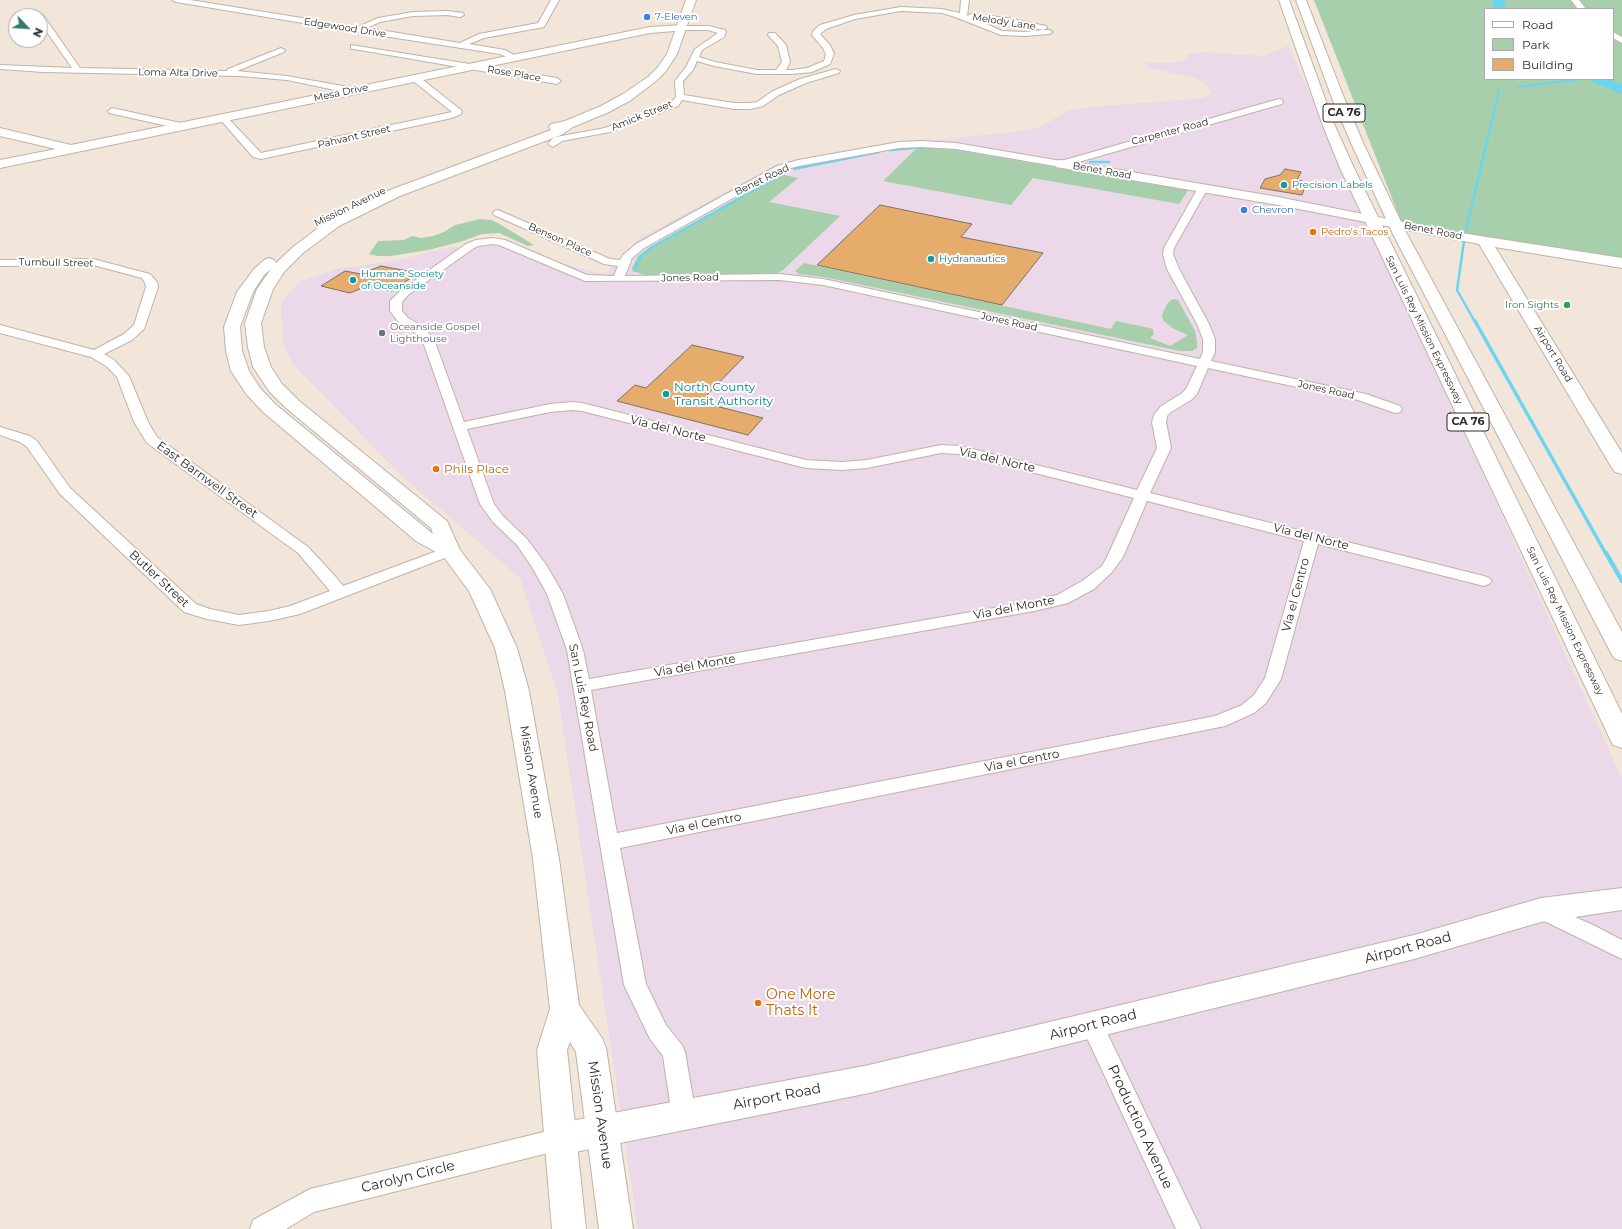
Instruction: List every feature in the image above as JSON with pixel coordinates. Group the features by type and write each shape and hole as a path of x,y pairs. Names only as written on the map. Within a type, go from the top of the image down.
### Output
{"main road":[{"name":"Mission Avenue","path":"569,1229 552,1050 565,1009 546,859 517,691 506,648 479,589 450,551 440,525 292,404 275,387 262,367 256,347 253,323 265,289 279,269 298,250 334,223 395,193 576,126 615,104 652,79 670,59 691,0"},
{"name":"San Luis Rey Mission Expressway","path":"1284,0 1329,126 1370,218 1622,739"},
{"name":"San Luis Rey Mission Expressway","path":"1301,0 1338,98 1395,224 1622,653"},
{"name":"Mesa Drive","path":"0,164 650,30 682,28"},
{"name":"Mission Avenue","path":"450,551 423,537 270,408 253,391 240,371 234,351 232,327 245,292 259,272 295,238 312,226 340,210 391,187 547,129 576,126"},
{"path":"0,132 73,149"},
{"name":"Benet Road","path":"1061,164 1370,218 1484,241 1622,263"},
{"name":"Airport Road","path":"1484,241 1622,468"},
{"name":"Airport Road","path":"560,1139 869,1079 1414,947 1541,910 1622,899"},
{"name":"Mission Avenue","path":"565,1009 591,1048 616,1229"}],"street":[{"name":"Edgewood Drive","path":"176,0 502,52 514,58"},
{"path":"458,46 486,35 541,25 555,0"},
{"path":"694,58 714,64 746,70 778,72 809,70 827,62 830,54 827,47 816,33 823,27 838,21 882,11 901,9 927,9 961,15 965,0"},
{"path":"1574,0 1581,8"},
{"path":"357,30 378,20 406,15 447,13 460,15"},
{"name":"Melody Lane","path":"961,15 1033,25 1049,32 1025,34 1001,33 961,15"},
{"path":"48,28 78,71"},
{"name":"Amick Street","path":"553,144 559,139 598,132 675,104 680,97 679,81 690,68 699,50 721,35 722,32 709,28 682,28"},
{"path":"772,35 782,45 786,62 783,68 778,72"},
{"path":"1614,35 1622,41"},
{"name":"Rose Place","path":"354,47 557,81"},
{"path":"226,74 281,50"},
{"name":"Loma Alta Drive","path":"0,67 78,71 226,74 287,78 354,91"},
{"path":"680,97 734,106 750,106 760,104 776,93 797,84 836,71"},
{"name":"Pahvant Street","path":"223,118 256,154 270,155 452,115 458,112 415,78"},
{"name":"Carpenter Road","path":"1061,164 1279,102"},
{"path":"112,111 181,126"},
{"path":"576,126 598,132"},
{"name":"Benet Road","path":"618,279 627,257 640,246 780,168 798,163 899,145 921,144 956,146 1061,164"},
{"name":"Via del Monte","path":"581,686 1034,606 1062,599 1088,585 1107,569 1115,556 1164,448 1159,422 1161,415 1166,409 1186,397 1192,391 1209,352 1209,339 1203,324 1173,269 1168,254 1169,248 1203,188"},
{"name":"Benson Place","path":"498,213 608,262 624,264"},
{"name":"San Luis Rey Road","path":"618,279 585,278 501,242 493,241 476,243 404,293 396,301 396,310 404,321 421,331 428,342 487,504 498,519 522,542 540,566 555,594 576,650 581,686 635,985 658,1032 674,1052 684,1116"},
{"name":"Turnbull Street","path":"0,263 93,262 146,276 151,282 152,286 140,326 128,337 95,354"},
{"name":"Jones Road","path":"618,279 780,277 823,282 1361,397 1395,409"},
{"name":"East Barnwell Street","path":"0,328 95,354 110,363 123,376 141,422 152,440 303,550 330,579 338,592"},
{"name":"Via del Norte","path":"459,427 550,408 572,406 588,408 806,464 842,466 867,464 941,449 960,450 1484,581"},
{"name":"Butler Street","path":"0,431 25,439 32,444 65,490 190,608 206,614 239,620 269,616 294,610 338,592 450,551"},
{"name":"Via el Centro","path":"610,842 1219,722 1248,709 1260,699 1273,679 1312,537"},
{"path":"1541,910 1622,950"},
{"name":"Production Avenue","path":"1092,1024 1189,1229"},
{"name":"Carolyn Circle","path":"262,1229 310,1201 560,1139"}],"shaded area":[{"path":"1288,46 1622,779 1622,1229 638,1229 558,695 520,578 400,474 293,364 283,343 281,303 299,282 336,269 395,261 450,247 478,247 494,245 589,271 606,274 638,239 779,163 839,151 1029,130 1044,125 1067,111 1091,107 1205,98 1211,91 1206,84 1195,78 1150,68 1145,65 1146,63 1168,63 1181,61 1188,58 1186,55 1201,52 1263,56"}],"green space":[{"path":"1314,0 1622,0 1622,263 1403,226"},
{"path":"921,148 937,148 964,152 1189,189 1179,204 1033,178 1011,205 883,181 915,150"},
{"path":"780,174 798,178 769,202 840,216 783,270 777,273 751,274 644,275 631,270 638,256 650,247"},
{"path":"480,219 491,220 498,223 534,245 528,246 499,233 482,234 460,242 428,250 391,256 369,254 378,241 404,240 412,236 421,238 433,236 444,232 455,225"},
{"path":"804,263 1111,329 1116,321 1145,327 1153,329 1154,334 1150,338 1170,346 1188,335 1172,328 1163,320 1162,315 1167,304 1171,300 1175,299 1178,300 1195,331 1197,348 1192,351 1180,351 824,277 799,274 795,271"}],"building":[{"name":"Precision Labels","path":"1285,169 1301,172 1297,180 1307,182 1302,195 1260,188 1265,179 1280,175"},
{"name":"Hydranautics","path":"880,205 972,224 961,237 1043,253 1002,305 817,265"},
{"path":"381,266 418,273 392,291 367,286 350,293 321,286 345,271 361,274"},
{"name":"North County Transit Authority","path":"692,345 744,357 700,402 763,418 748,435 617,401 635,385 646,388"}],"waterway":[{"path":"1498,0 1500,8"},
{"path":"1518,87 1575,80"},
{"path":"1600,80 1622,90"},
{"path":"1487,142 1499,90"},
{"path":"1466,230 1487,141"},
{"path":"890,150 927,147"},
{"path":"948,148 1034,162"},
{"path":"794,169 879,152"},
{"path":"1090,162 1109,162"},
{"path":"746,194 785,173"},
{"path":"635,271 636,265 641,256 652,247 742,197"},
{"path":"1464,241 1457,290 1475,322"},
{"path":"1475,321 1606,554"},
{"path":"1606,553 1622,581"}],"place":[{"name":"7-Eleven","path":"647,17"},
{"name":"Precision Labels","path":"1284,185"},
{"name":"Chevron","path":"1244,210"},
{"name":"Pedro's Tacos","path":"1313,232"},
{"name":"Hydranautics","path":"931,259"},
{"name":"Humane Society of Oceanside","path":"353,280"},
{"name":"Iron Sights","path":"1567,305"},
{"name":"Oceanside Gospel Lighthouse","path":"382,333"},
{"name":"North County Transit Authority","path":"666,394"},
{"name":"Phils Place","path":"436,469"},
{"name":"One More Thats It","path":"758,1003"}]}
